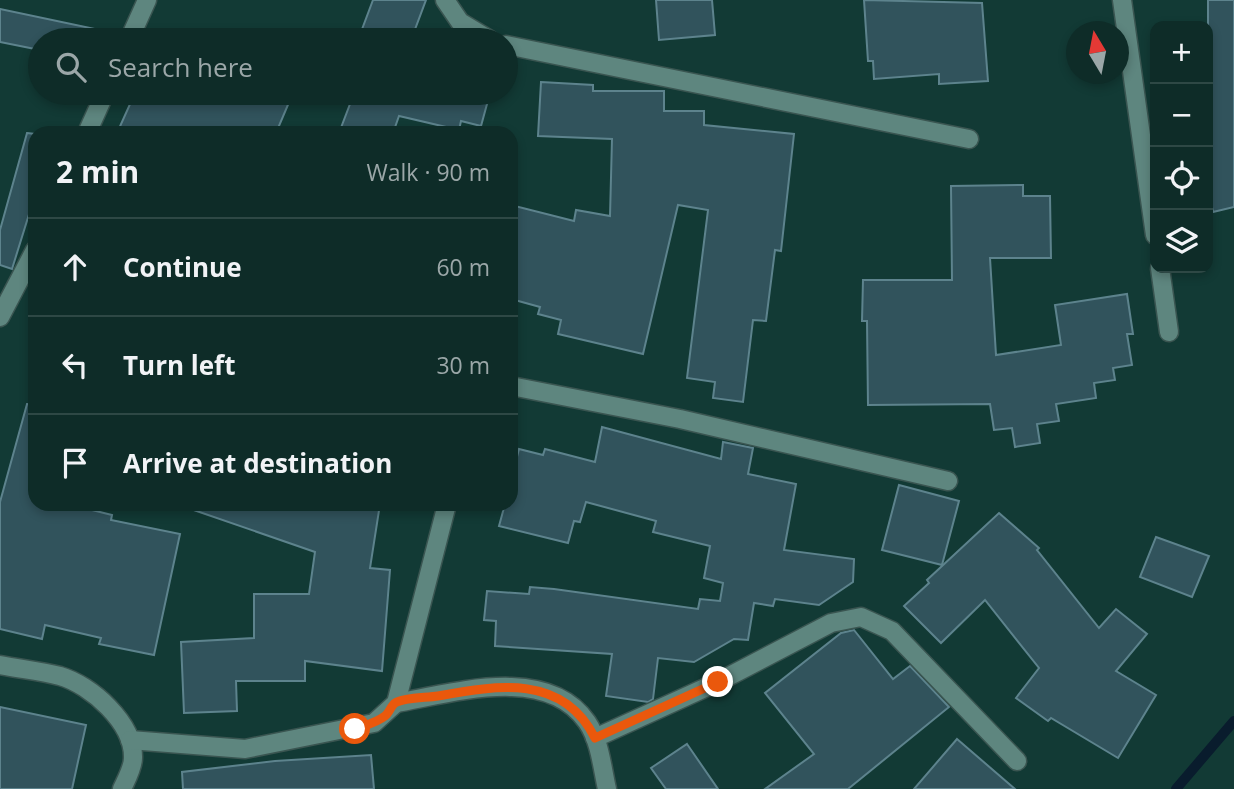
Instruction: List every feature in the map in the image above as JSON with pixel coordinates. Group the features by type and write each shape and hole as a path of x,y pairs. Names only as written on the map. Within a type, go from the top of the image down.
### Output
{"street":[{"path":"134,28 147,0"},
{"path":"444,0 460,22 470,28"},
{"path":"1122,0 1152,210"},
{"path":"518,46 969,139"},
{"path":"91,126 100,105"},
{"path":"0,317 28,263"},
{"path":"1161,273 1169,332"},
{"path":"518,387 680,419 948,481"},
{"path":"396,703 445,511"},
{"path":"595,738 718,682 831,623 862,617 892,631 1017,761"},
{"path":"0,666 61,677 87,689 122,723 130,740 133,760 122,789"},
{"path":"130,740 246,749 374,723 396,703 464,691 512,687 541,691 568,701 587,722 595,738 607,789"},
{"path":"133,760 162,742"}],"building":[{"path":"373,0 426,0 416,28 362,28"},
{"path":"656,0 712,0 715,35 659,40"},
{"path":"864,0 982,3 988,81 939,84 939,74 874,79 873,61 868,61"},
{"path":"1208,0 1234,0 1234,207 1213,212 1213,21 1208,21"},
{"path":"0,9 90,28 28,28 28,48 0,42"},
{"path":"541,82 593,85 593,91 664,91 664,111 704,111 704,125 794,134 781,251 775,250 766,321 753,320 743,402 713,398 715,382 687,378 708,210 678,205 643,354 558,334 561,320 538,314 540,307 518,301 518,207 574,221 576,210 610,216 612,139 538,136"},
{"path":"130,105 288,105 279,126 120,126"},
{"path":"350,105 487,105 481,126 461,121 460,126 442,126 399,116 395,126 342,126"},
{"path":"28,133 28,218 12,269 0,265 0,230"},
{"path":"1023,185 1023,196 1050,196 1051,258 990,258 996,355 1061,345 1055,305 1127,294 1133,334 1127,334 1132,365 1113,368 1115,380 1094,383 1096,398 1056,404 1059,421 1037,424 1040,443 1015,447 1012,428 994,430 990,404 868,405 867,321 862,321 863,280 952,280 951,186"},
{"path":"28,404 28,511 96,511 112,515 111,520 180,534 154,655 99,644 101,638 45,625 42,639 0,629 0,502"},
{"path":"602,427 721,459 723,442 753,448 748,474 796,484 784,550 854,559 853,582 819,605 775,599 773,606 754,603 748,640 734,639 694,662 658,658 653,699 648,702 606,696 612,654 495,646 496,621 484,620 487,591 529,594 530,587 554,589 698,609 700,599 720,601 723,583 704,578 710,546 653,532 656,521 586,502 580,522 574,521 568,543 499,526 503,511 518,511 519,449 543,455 545,449 595,462"},
{"path":"899,485 959,501 942,565 882,550"},
{"path":"197,511 379,511 370,568 390,570 382,671 305,661 305,681 236,681 237,711 184,713 181,642 254,638 254,594 309,594 315,552"},
{"path":"999,513 1039,548 1037,550 1099,628 1116,609 1147,634 1116,671 1156,695 1118,758 1051,718 1048,721 1016,698 1039,668 985,600 941,643 904,606 929,583 927,580"},
{"path":"1156,537 1209,556 1192,597 1140,577"},
{"path":"854,630 893,679 910,666 949,707 848,789 765,789 814,754 765,693 841,633"},
{"path":"0,707 86,725 72,789 0,789"},
{"path":"957,739 1015,789 914,789"},
{"path":"687,744 718,789 666,789 651,768"},
{"path":"371,755 374,789 183,789 182,772 275,761"}],"waterway":[{"path":"1176,789 1234,721"}],"route":[{"path":"355,729 374,723 386,715 396,703 464,691 512,687 541,691 568,701 587,722 595,738 718,682"}]}
